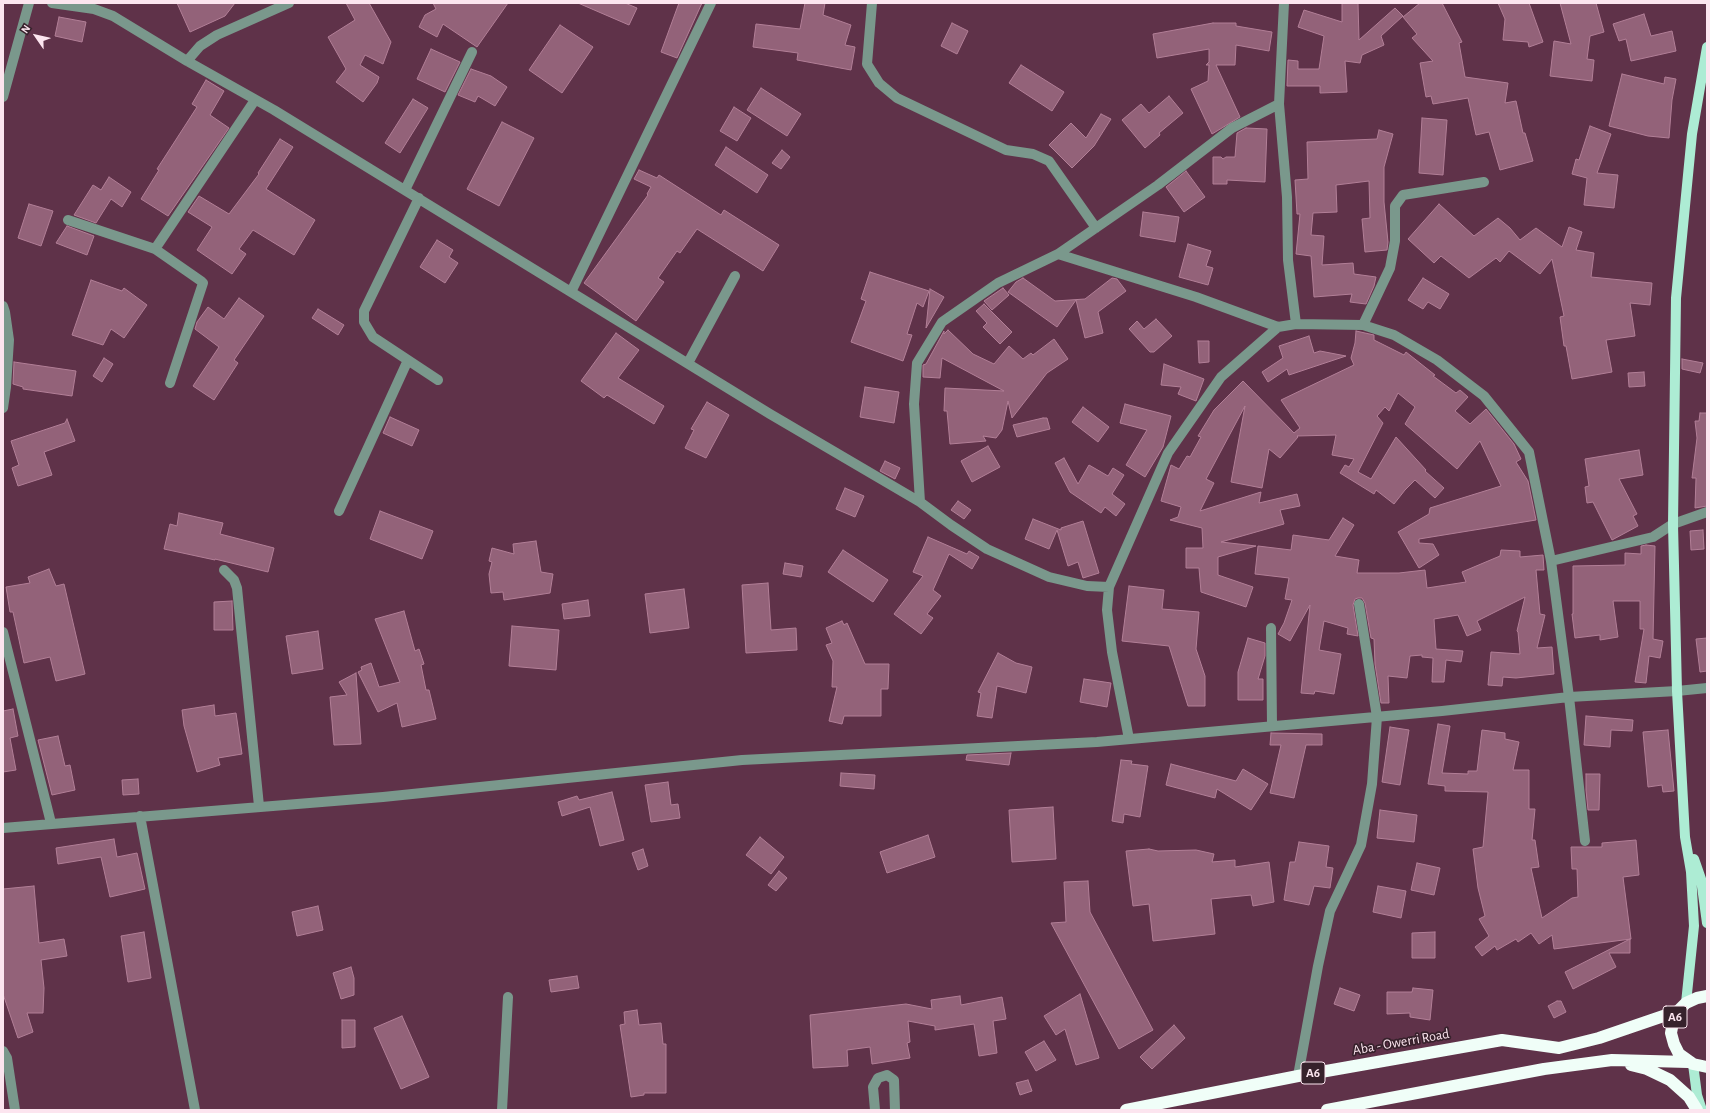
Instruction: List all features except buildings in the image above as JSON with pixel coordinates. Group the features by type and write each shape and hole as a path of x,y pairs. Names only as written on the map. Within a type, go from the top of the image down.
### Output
{"highway":[{"name":"Aba - Owerri Road","path":"1126,1110 1298,1076 1502,1040 1559,1048 1599,1038 1682,1007 1697,998 1707,996"},
{"name":"A6","path":"1682,1007 1673,1022 1671,1033 1679,1054 1690,1063"},
{"path":"1612,1060 1647,1070 1670,1080 1689,1097 1697,1110"},
{"path":"1327,1110 1544,1069 1612,1060 1690,1063 1707,1067"}],"main road":[{"path":"1682,1007 1694,926 1692,872 1685,837 1677,691 1673,524 1676,298 1692,134 1707,47"},
{"path":"1685,837 1702,879 1707,923"},
{"path":"1690,1063 1702,1110"}],"street":[{"path":"3,97 29,3"},
{"path":"52,3 94,9 113,16 419,198 688,363 920,502 987,549 1050,577 1087,586 1109,588"},
{"path":"187,61 200,46 217,36 288,3"},
{"path":"571,292 711,3"},
{"path":"872,3 867,64 879,83 897,98 1006,150 1033,154 1049,161 1096,228"},
{"path":"1284,3 1279,104 1287,197 1288,260 1296,324"},
{"path":"405,190 472,52"},
{"path":"155,249 255,100"},
{"path":"920,502 914,404 917,363 942,322 998,283 1058,254 1096,228 1232,128 1279,104"},
{"path":"1363,325 1390,268 1396,241 1395,206 1404,195 1484,182"},
{"path":"419,198 364,311 364,322 373,337 438,380"},
{"path":"68,220 155,249 203,283 170,383"},
{"path":"1058,254 1196,297 1278,327 1296,324 1363,325 1394,335 1438,360 1484,396 1529,452 1551,561 1569,697 1585,841"},
{"path":"688,363 735,276"},
{"path":"3,306 9,340 3,408"},
{"path":"1129,739 1107,610 1109,588 1168,453 1221,377 1278,327"},
{"path":"339,511 408,360"},
{"path":"1551,561 1652,537 1673,524 1707,512"},
{"path":"224,570 234,580 237,588 259,806"},
{"path":"1298,1076 1318,966 1330,911 1361,845 1372,784 1376,717 1359,604"},
{"path":"1271,628 1272,726"},
{"path":"3,632 51,823"},
{"path":"3,828 383,797 742,760 1129,739 1376,717 1569,697 1707,688"},
{"path":"140,816 195,1110"},
{"path":"502,1110 508,997"},
{"path":"3,1051 7,1058 15,1110"},
{"path":"875,1110 873,1087 878,1078 887,1075 894,1080 895,1110"}]}
